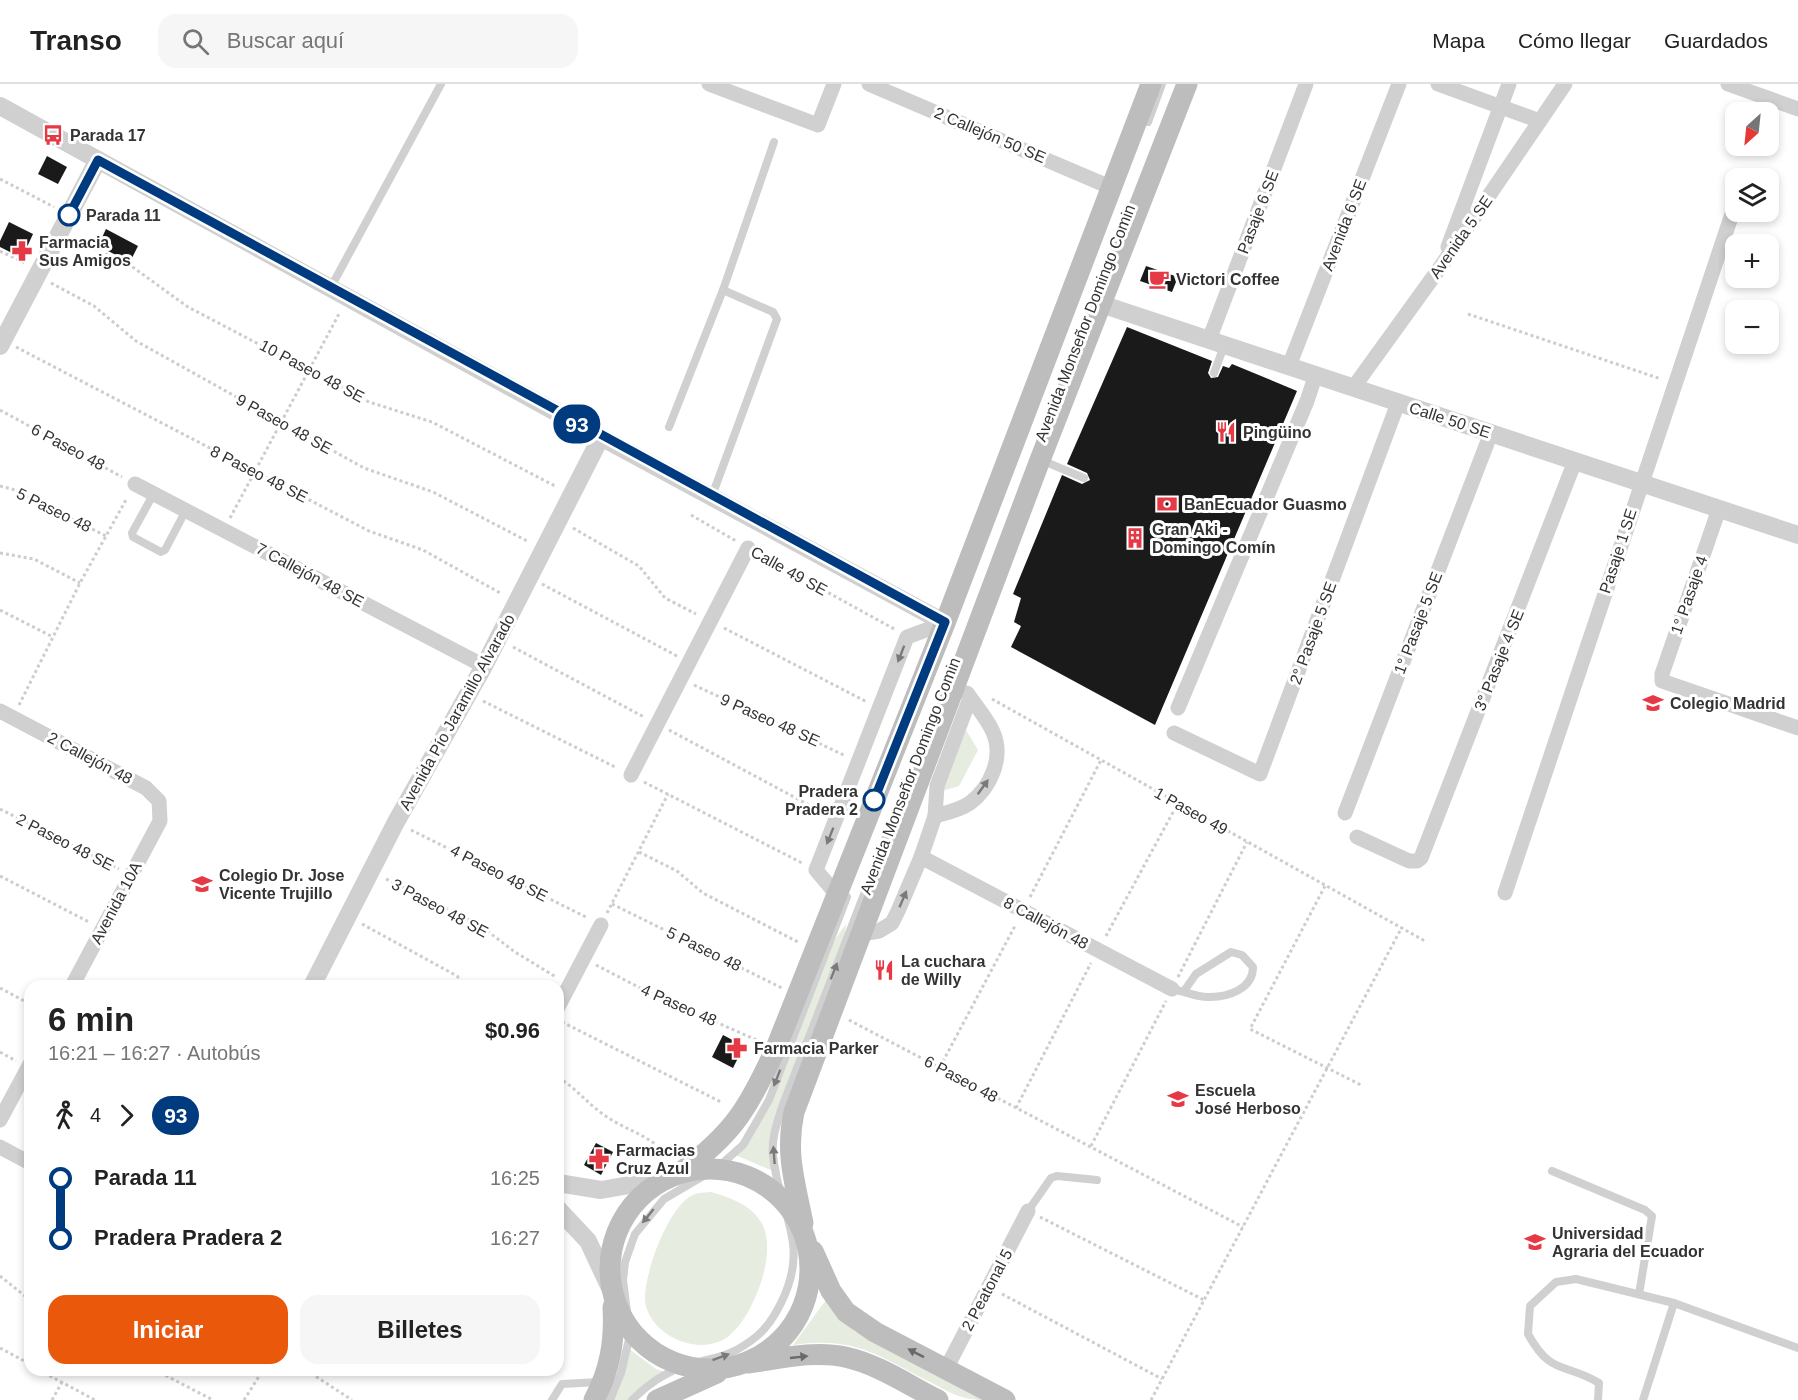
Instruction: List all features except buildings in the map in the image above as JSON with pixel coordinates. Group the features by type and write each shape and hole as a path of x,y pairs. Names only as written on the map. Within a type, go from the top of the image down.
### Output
{"main road":[{"name":"Avenida Monseñor Domingo Comin","path":"611,1296 613,1251 624,1225 639,1201 728,1132 758,1087 776,1048 815,950 844,892 1151,84"},
{"name":"Avenida Monseñor Domingo Comin","path":"810,1246 789,1155 789,1136 794,1112 862,934 953,678 1187,84"},
{"path":"675,1175 717,1168 751,1176 781,1195 803,1223"},
{"path":"657,1400 735,1366 776,1341 790,1325 807,1287 810,1246"},
{"path":"810,1246 831,1291 846,1312 875,1332 1005,1400"},
{"path":"611,1296 630,1335 647,1350 681,1367 705,1370 822,1355 844,1356 868,1364 938,1400"},
{"path":"603,1394 612,1347 611,1296"}],"street":[{"path":"709,84 818,125 834,84"},
{"name":"2 Callejón 50 SE","path":"869,84 1110,187"},
{"name":"Pasaje 6 SE","path":"1217,342 1306,84"},
{"name":"Avenida 6 SE","path":"1289,366 1399,84"},
{"path":"1438,84 1540,121"},
{"path":"1439,269 1509,84"},
{"name":"Avenida 5 SE","path":"1353,388 1439,269 1565,84"},
{"path":"1728,84 1798,109"},
{"name":"Calle 49 SE","path":"0,106 601,437 945,622"},
{"path":"1,343 98,160"},
{"name":"Pasaje 1 SE","path":"1505,893 1729,222"},
{"name":"Calle 50 SE","path":"1101,304 1798,535"},
{"path":"1178,708 1307,401 1316,374"},
{"name":"2° Pasaje 5 SE","path":"1174,733 1260,774 1398,403"},
{"name":"1° Pasaje 5 SE","path":"1345,813 1491,433"},
{"name":"Avenida Pío Jaramillo Alvarado","path":"315,980 396,822 484,666 601,437"},
{"name":"3° Pasaje 4 SE","path":"1357,837 1409,861 1417,861 1421,858 1575,461"},
{"name":"7 Callejón 48 SE","path":"135,484 484,666"},
{"name":"1° Pasaje 4","path":"1719,509 1662,674 1662,681 1798,728"},
{"path":"631,775 748,548"},
{"name":"Avenida Monseñor Domingo Comin","path":"844,892 816,870 907,637 945,622"},
{"name":"Avenida Monseñor Domingo Comin","path":"934,816 969,803 983,790 993,772 997,747 993,731 953,678"},
{"name":"Avenida Monseñor Domingo Comin","path":"862,934 879,931 892,923 921,857 934,816 937,786 970,698"},
{"name":"2 Callejón 48","path":"6,714 146,788 159,801 160,821"},
{"name":"Avenida 10A","path":"75,980 160,821"},
{"name":"8 Callejón 48","path":"921,857 1178,990"},
{"path":"564,996 601,925"},
{"path":"0,1120 24,1075"},
{"path":"0,1147 24,1160"},
{"path":"564,1184 601,1190 675,1175"},
{"name":"2 Peatonal 5","path":"946,1369 1028,1211"},
{"path":"564,1215 588,1241 611,1296"}],"lane":[{"path":"330,288 441,84"},
{"path":"1145,128 1162,84"},
{"name":"Avenida Monseñor Domingo Comin","path":"953,678 1178,84"},
{"path":"669,427 723,290 774,142"},
{"path":"712,497 777,319 773,312 723,290"},
{"name":"Avenida Monseñor Domingo Comin","path":"880,812 1081,295"},
{"path":"1214,373 1217,342"},
{"path":"1040,460 1084,478"},
{"path":"154,493 132,533 133,537 161,552 165,550 186,510"},
{"name":"Avenida Monseñor Domingo Comin","path":"632,1400 643,1389 681,1367 718,1359 738,1350 759,1335 775,1315 790,1284 795,1262 793,1232 781,1195 772,1155 774,1135 782,1107 915,763"},
{"name":"Avenida Monseñor Domingo Comin","path":"603,1394 621,1373 630,1335 623,1280 625,1262 635,1234 664,1198 717,1168 742,1145 769,1100 844,892"},
{"path":"1231,952 1242,955 1253,968 1248,982 1236,992 1209,998 1178,990 1196,974 1231,952"},
{"path":"1552,1171 1645,1210 1652,1216 1639,1294"},
{"path":"1028,1211 1051,1178 1057,1176 1097,1180"},
{"path":"1598,1400 1599,1383 1583,1374 1552,1366 1534,1346 1527,1334 1530,1306 1556,1282 1576,1279 1674,1303 1798,1348"},
{"path":"1644,1400 1674,1303"},
{"path":"552,1400 562,1384 603,1394"}],"path":[{"path":"0,179 69,215"},
{"name":"10 Paseo 48 SE","path":"60,232 134,268 188,307 309,368 369,402 432,422 572,495"},
{"name":"9 Paseo 48 SE","path":"0,251 94,306 136,341 280,422 364,468 433,492 544,550"},
{"path":"224,530 348,297"},
{"path":"1468,314 1674,383"},
{"name":"8 Paseo 48 SE","path":"1,343 369,531 423,550 517,602"},
{"name":"6 Paseo 48","path":"0,410 135,484"},
{"path":"6,714 53,637 135,484"},
{"name":"5 Paseo 48","path":"0,486 12,489 106,536"},
{"name":"Calle 49 SE","path":"691,515 888,625"},
{"path":"0,553 34,559 80,583"},
{"path":"529,577 689,663"},
{"path":"0,610 53,637"},
{"name":"9 Paseo 48 SE","path":"681,678 753,714 793,729 858,762"},
{"name":"1 Paseo 49","path":"988,697 1402,927 1425,942"},
{"path":"601,925 669,794"},
{"name":"2 Paseo 48 SE","path":"0,809 131,875"},
{"name":"4 Paseo 48 SE","path":"396,822 601,925"},
{"path":"639,852 677,871 703,893 815,950"},
{"name":"3 Paseo 48 SE","path":"371,871 478,924 515,952 562,980"},
{"path":"0,876 102,928"},
{"path":"1325,886 1250,1029 1361,1085"},
{"name":"5 Paseo 48","path":"612,904 797,995"},
{"path":"346,916 457,976 460,980"},
{"path":"1151,1400 1402,927"},
{"name":"4 Paseo 48","path":"584,958 648,992 776,1048"},
{"name":"3 Paseo 48 SE","path":"564,981 570,985"},
{"path":"0,988 24,1001"},
{"name":"6 Paseo 48","path":"831,1011 1243,1227"},
{"path":"564,1023 721,1102"},
{"path":"564,1081 571,1084 600,1112 657,1143 675,1175"},
{"path":"1028,1211 1204,1300"},
{"path":"0,1276 24,1295"},
{"path":"988,1287 1162,1379"},
{"path":"0,1348 24,1361"},
{"path":"50,1376 95,1400"},
{"path":"167,1376 213,1400"},
{"path":"244,1400 259,1376"},
{"path":"315,1376 352,1400"},
{"path":"52,1400 62,1382"}],"shaded area":[{"path":"966,730 978,750 959,786 942,791"},
{"path":"846,924 844,943 778,1122 776,1148 780,1174 731,1153 747,1142 833,942"},
{"path":"711,1192 739,1202 757,1216 766,1234 767,1249 761,1282 748,1313 739,1326 723,1340 701,1345 677,1340 661,1330 650,1316 645,1300 653,1258 675,1212 693,1195"},
{"path":"826,1300 854,1331 983,1400 954,1394 878,1355 848,1345 814,1343 793,1345"},
{"path":"629,1349 656,1369 674,1375 647,1388 634,1400 613,1400 623,1378"}],"bus line":[{"name":"93","path":"69,215 98,160 601,437 945,622 874,800"}],"place":[{"name":"Parada 17","path":"53,135"},
{"name":"Parada 11","path":"69,215"},
{"name":"Farmacia Sus Amigos","path":"22,251"},
{"name":"Victori Coffee","path":"1159,279"},
{"name":"Pingüino","path":"1226,432"},
{"name":"BanEcuador Guasmo","path":"1167,504"},
{"name":"Gran Aki - Domingo Comín","path":"1135,538"},
{"name":"Colegio Madrid","path":"1653,703"},
{"name":"Pradera Pradera 2","path":"874,800"},
{"name":"Colegio Dr. Jose Vicente Trujillo","path":"202,884"},
{"name":"La cuchara de Willy","path":"884,970"},
{"name":"Farmacia Parker","path":"737,1048"},
{"name":"Escuela José Herboso","path":"1178,1099"},
{"name":"Farmacias Cruz Azul","path":"599,1159"},
{"name":"Universidad Agraria del Ecuador","path":"1535,1242"}]}
